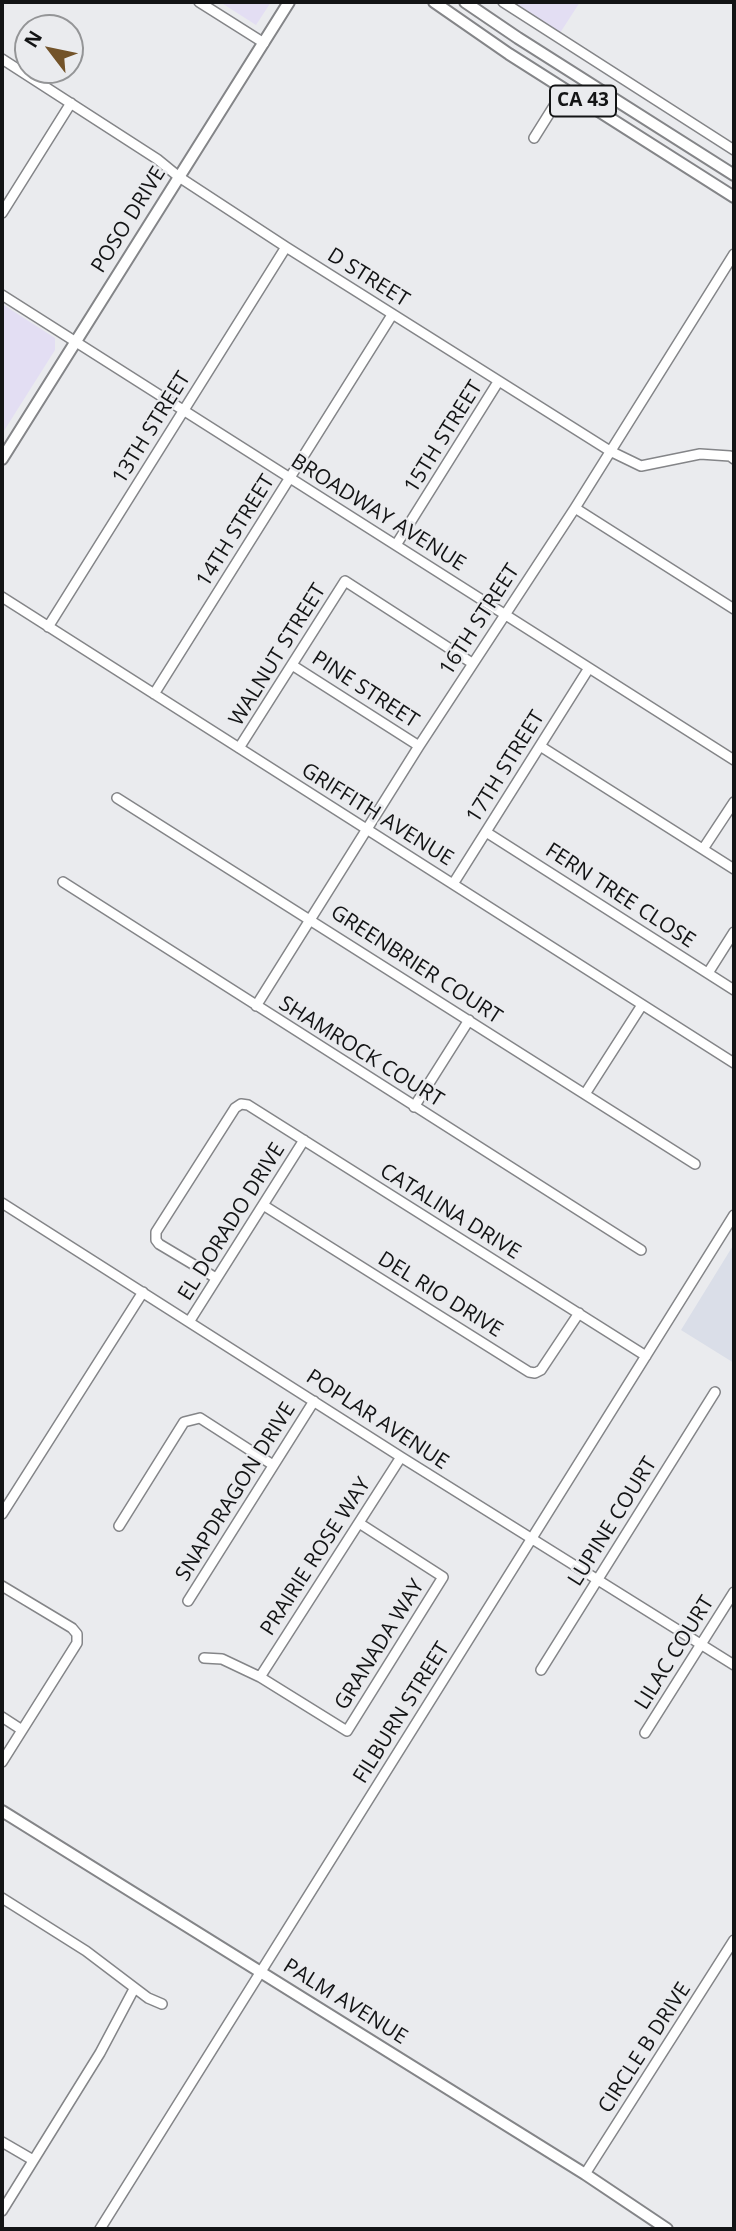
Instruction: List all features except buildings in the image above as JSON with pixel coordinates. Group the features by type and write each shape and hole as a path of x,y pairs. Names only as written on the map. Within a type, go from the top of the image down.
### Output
{"main road":[{"name":"POSO DRIVE","path":"4,452 289,2"},
{"name":"CA 43","path":"434,2 564,90 734,197"},
{"name":"CA 43","path":"465,2 734,175"},
{"name":"PALM AVENUE","path":"2,1811 585,2174 667,2229"}],"street":[{"path":"199,2 264,43"},
{"path":"503,2 734,150"},
{"name":"D STREET","path":"2,59 157,159 179,177 286,247 610,451 640,466 700,454 733,454"},
{"path":"534,138 564,90"},
{"path":"2,213 71,103"},
{"name":"13TH STREET","path":"48,626 286,247"},
{"name":"16TH STREET","path":"256,1006 734,254"},
{"name":"BROADWAY AVENUE","path":"2,295 734,761"},
{"name":"14TH STREET","path":"154,694 392,315"},
{"name":"15TH STREET","path":"396,545 498,382"},
{"path":"575,508 734,609"},
{"name":"WALNUT STREET","path":"239,748 345,581 472,663"},
{"name":"GRIFFITH AVENUE","path":"2,597 734,1063"},
{"name":"PINE STREET","path":"292,665 419,746"},
{"name":"17TH STREET","path":"453,884 589,668"},
{"path":"540,746 734,869"},
{"name":"GREENBRIER COURT","path":"117,798 695,1164"},
{"path":"703,849 734,802"},
{"name":"FERN TREE CLOSE","path":"486,832 734,990"},
{"name":"SHAMROCK COURT","path":"63,882 641,1250"},
{"path":"708,973 734,932"},
{"path":"585,1094 642,1005"},
{"path":"414,1107 469,1020"},
{"name":"CATALINA DRIVE","path":"216,1278 159,1244 156,1232 235,1108 241,1104 248,1105 646,1356"},
{"name":"EL DORADO DRIVE","path":"189,1322 304,1140"},
{"name":"POPLAR AVENUE","path":"2,1203 734,1665"},
{"name":"DEL RIO DRIVE","path":"263,1205 529,1372 541,1370 579,1313"},
{"name":"FILBURN STREET","path":"100,2229 734,1215"},
{"path":"2,1514 143,1292"},
{"name":"LUPINE COURT","path":"541,1670 715,1392"},
{"name":"SNAPDRAGON DRIVE","path":"188,1601 314,1401"},
{"path":"119,1526 184,1422 191,1419 200,1418 273,1465"},
{"name":"PRAIRIE ROSE WAY","path":"260,1677 401,1457"},
{"name":"GRANADA WAY","path":"260,1677 347,1731 443,1577 359,1523"},
{"path":"2,1586 72,1628 77,1634 77,1643 2,1762"},
{"name":"LILAC COURT","path":"645,1733 734,1592"},
{"path":"204,1658 222,1659 260,1677"},
{"path":"2,1717 22,1730"},
{"path":"3,1900 86,1951 134,1989 162,2004"},
{"name":"CIRCLE B DRIVE","path":"585,2174 734,1940"},
{"path":"2,2211 100,2053 134,1989"},
{"path":"2,2141 33,2161"}],"shaded area":[{"path":"220,2 271,2 256,25"},
{"path":"514,2 580,2 560,33"},
{"path":"2,304 55,338 55,350 2,434"},
{"path":"734,1244 734,1363 681,1330"}]}
